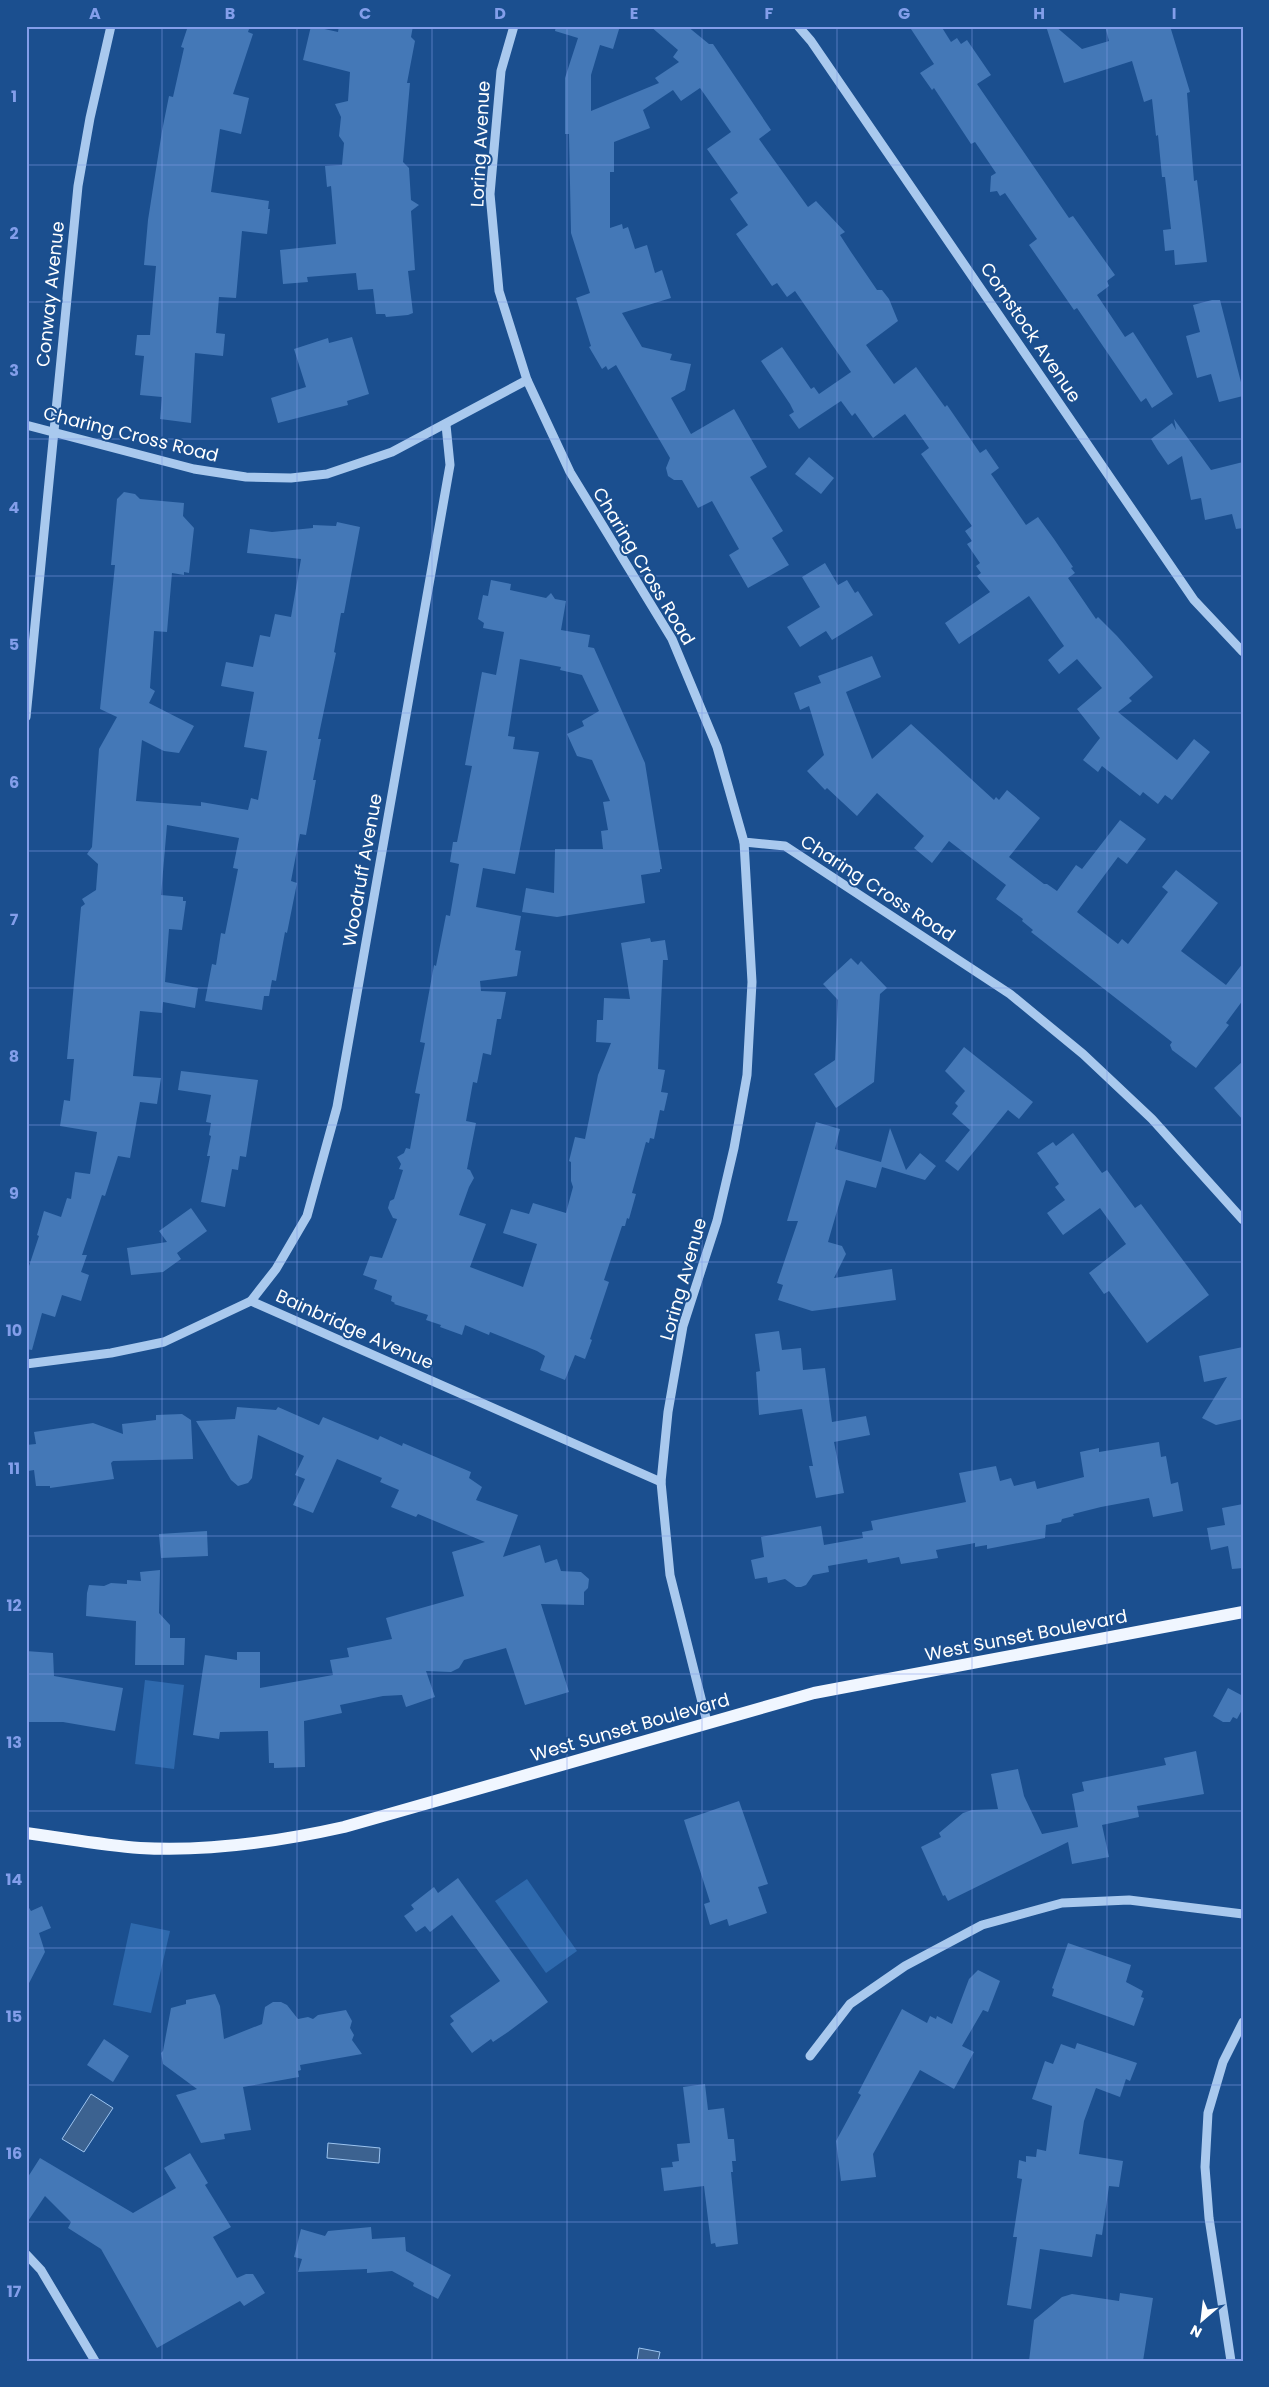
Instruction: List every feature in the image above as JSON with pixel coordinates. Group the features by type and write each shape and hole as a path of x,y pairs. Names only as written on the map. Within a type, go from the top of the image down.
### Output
{"main road":[{"name":"West Sunset Boulevard","path":"26,1833 138,1848 186,1849 292,1838 344,1827 814,1693 1243,1612"}],"street":[{"name":"Conway Avenue","path":"26,717 78,186 94,100 112,26"},
{"name":"Loring Avenue","path":"514,26 501,71 490,194 499,291 527,380"},
{"name":"Comstock Avenue","path":"798,26 812,41 1194,600 1243,652"},
{"name":"Charing Cross Road","path":"26,425 194,469 246,477 291,478 328,474 392,452 446,425 483,402 527,380 570,472 672,639 717,746 744,842 785,846 1010,994 1083,1054 1152,1119 1243,1220"},
{"name":"Woodruff Avenue","path":"251,1301 276,1269 307,1216 337,1107 450,465 446,425"},
{"name":"Loring Avenue","path":"707,1722 670,1575 661,1482 668,1412 683,1326 717,1221 734,1148 747,1075 752,982 744,842"},
{"name":"Bainbridge Avenue","path":"26,1364 111,1354 164,1342 251,1301 661,1482"},
{"path":"810,2056 850,2004 905,1966 982,1925 1062,1903 1129,1900 1243,1914"},
{"path":"1231,2361 1209,2218 1205,2167 1208,2113 1223,2062 1243,2022"},
{"path":"26,2254 41,2270 95,2361"}],"shaded area":[{"path":"145,1680 184,1685 174,1769 135,1764"},
{"path":"527,1879 577,1951 546,1973 495,1901"},
{"path":"131,1923 170,1931 151,2013 113,2005"},
{"path":"91,2094 113,2108 84,2152 62,2139"},
{"path":"328,2143 380,2148 379,2163 327,2158"},
{"path":"639,2348 660,2352 658,2361 637,2361"}],"building":[{"path":"188,26 250,26 248,32 253,34 233,94 249,98 241,134 220,129 211,192 269,201 268,209 270,209 267,234 242,231 236,298 219,297 216,333 225,334 223,356 195,353 191,423 160,419 162,397 140,395 144,356 135,355 137,335 150,335 156,266 144,265 148,220 169,96 173,97 184,48 181,47"},
{"path":"311,26 338,32 339,26 413,26 411,37 415,41 407,83 410,83 403,162 409,168 411,200 419,205 411,211 415,270 408,271 413,313 408,315 386,317 385,314 376,314 373,289 358,290 356,273 307,277 308,282 283,284 280,250 336,244 331,186 327,187 325,166 342,165 344,143 339,136 341,117 335,104 348,101 350,72 303,60"},
{"path":"556,26 620,26 613,49 600,45 591,75 591,111 659,83 655,78 679,62 673,57 678,50 650,26 687,26 709,44 713,44 771,130 759,139 808,207 816,201 845,232 840,235 851,252 877,290 882,290 889,299 898,321 866,345 894,384 916,367 945,407 947,405 980,453 986,449 999,468 991,474 1026,525 1038,517 1054,539 1073,567 1071,568 1075,573 1068,578 1096,619 1098,617 1117,636 1153,677 1129,698 1132,701 1118,712 1177,760 1194,739 1210,752 1172,800 1165,795 1158,804 1143,792 1140,796 1102,766 1098,772 1083,760 1100,738 1077,709 1102,688 1077,659 1059,674 1048,660 1064,646 1029,596 959,644 945,623 990,592 977,576 981,573 976,566 980,563 967,544 972,541 965,531 972,526 921,454 929,448 905,414 873,438 855,413 852,416 841,401 799,429 789,415 794,412 790,404 761,361 782,347 811,389 814,387 819,394 851,372 795,291 787,297 777,283 772,286 736,234 748,225 730,199 738,193 707,149 731,132 700,88 681,101 673,90 643,110 650,128 614,142 614,172 610,172 610,228 622,224 623,229 628,227 635,249 647,245 655,273 662,270 671,298 622,313 642,347 672,354 670,360 691,364 685,390 671,398 691,434 734,409 767,467 750,477 783,531 772,538 789,565 748,588 729,555 739,549 712,501 698,508 682,480 674,480 668,476 666,468 670,458 616,365 608,370 606,366 602,369 589,347 591,346 576,298 590,293 571,233 569,134 565,134 565,78 578,38 555,31"},
{"path":"909,26 941,26 951,42 957,38 961,44 967,40 991,75 977,84 1069,218 1073,216 1115,275 1107,281 1109,286 1097,295 1125,337 1133,332 1173,394 1152,408 1146,398 1141,402 1077,308 1074,310 1029,245 1037,239 1005,193 1000,196 997,191 990,192 991,176 996,173 975,142 971,144 934,88 932,90 920,73 934,64"},
{"path":"1046,26 1055,26 1082,49 1109,41 1105,26 1170,26 1190,92 1187,93 1194,181 1197,180 1207,262 1175,265 1174,250 1165,251 1163,230 1171,229 1165,177 1162,177 1152,99 1144,102 1132,61 1064,83"},
{"path":"1220,300 1243,390 1243,396 1219,402 1211,374 1197,378 1186,336 1200,332 1193,305"},
{"path":"352,337 369,394 347,401 348,405 278,423 271,398 306,387 294,349 328,338 329,343"},
{"path":"1174,419 1211,470 1243,462 1243,528 1236,529 1232,514 1205,520 1201,498 1191,500 1182,456 1168,465 1157,449 1151,439 1172,423 1176,430"},
{"path":"809,457 834,478 821,494 795,474"},
{"path":"124,492 135,494 140,499 184,503 183,516 194,528 189,573 184,572 184,575 172,573 167,632 154,631 150,688 155,691 149,703 194,726 179,753 164,751 142,740 136,801 201,806 201,802 248,810 251,798 258,800 267,751 244,747 254,692 221,686 226,662 253,667 260,635 270,637 275,614 291,617 301,559 247,553 250,529 272,532 313,528 313,525 336,526 337,522 360,527 344,613 341,613 334,652 336,653 318,739 321,739 313,780 316,780 306,835 300,834 291,881 297,883 276,981 272,980 269,996 264,996 262,1010 205,1001 212,964 216,965 221,933 225,934 238,869 233,868 239,838 167,825 161,895 183,897 183,901 186,901 182,930 169,929 165,982 198,988 195,1008 163,1002 162,1013 140,1011 133,1076 161,1078 157,1104 140,1102 130,1158 118,1156 105,1196 102,1195 82,1255 87,1255 81,1272 89,1275 81,1301 62,1295 55,1317 42,1313 32,1350 26,1349 26,1275 39,1236 37,1235 44,1211 61,1217 67,1198 71,1199 75,1172 90,1174 97,1132 60,1126 64,1100 70,1101 74,1059 67,1059 81,907 85,904 82,899 96,890 98,864 87,854 92,847 99,749 117,717 100,709 115,565 111,565 117,499"},
{"path":"825,563 838,585 847,580 855,593 858,591 873,615 832,640 826,631 800,647 787,627 820,607 802,577"},
{"path":"491,580 511,584 510,590 546,598 551,593 555,599 566,601 561,630 590,635 588,647 594,648 645,763 662,869 660,869 660,872 641,875 645,903 557,917 522,912 526,888 554,893 555,849 603,849 601,831 608,830 603,802 610,801 592,760 577,756 567,734 584,726 582,721 599,711 582,675 560,670 561,667 520,659 508,736 515,737 513,749 539,752 515,874 483,868 476,907 521,916 515,950 521,951 517,976 480,981 481,991 506,992 501,1019 497,1019 491,1055 483,1053 477,1083 473,1082 466,1121 476,1123 467,1169 470,1170 474,1178 459,1215 486,1224 470,1267 523,1287 537,1244 503,1233 511,1209 529,1214 533,1203 566,1213 573,1187 571,1181 571,1162 569,1161 575,1137 585,1139 598,1075 611,1043 596,1042 597,1020 603,1020 604,998 630,999 621,943 650,938 651,942 665,940 668,960 663,960 658,1069 665,1070 661,1092 668,1093 664,1111 660,1110 654,1139 650,1138 649,1143 646,1142 632,1193 636,1194 629,1219 627,1218 625,1226 622,1226 604,1280 609,1282 590,1339 592,1340 585,1359 575,1355 565,1380 540,1370 545,1356 537,1351 490,1332 489,1335 465,1325 462,1335 440,1327 441,1325 426,1320 428,1315 394,1304 391,1301 392,1296 374,1289 377,1280 363,1275 370,1256 382,1258 397,1219 393,1218 388,1208 390,1201 394,1199 403,1170 399,1169 401,1164 397,1157 404,1153 406,1148 410,1149 420,1094 415,1093 425,1043 420,1042 434,965 436,966 446,915 450,916 459,864 450,862 453,842 457,842 472,766 465,765 482,672 496,675 504,632 483,628 484,623 478,619 483,595 488,596"},
{"path":"872,656 881,677 846,692 872,759 911,724 994,800 996,797 999,800 1007,790 1040,818 1009,857 1044,884 1057,891 1076,865 1082,869 1120,820 1146,839 1127,864 1118,857 1077,912 1118,944 1122,939 1128,944 1168,892 1162,887 1176,870 1218,903 1181,951 1226,985 1243,963 1243,1000 1226,1023 1229,1025 1196,1068 1172,1050 1170,1045 1172,1042 1031,932 1033,930 1022,921 1023,919 996,899 1006,885 949,841 932,863 914,848 924,836 877,793 857,816 827,788 825,790 807,771 824,755 809,706 800,710 794,693 821,683 818,676"},
{"path":"851,958 858,965 861,961 887,988 880,994 874,1082 836,1108 814,1074 835,1060 838,1000 823,984"},
{"path":"964,1047 1033,1102 1019,1119 1008,1110 958,1171 945,1161 970,1130 952,1114 958,1106 955,1103 965,1091 945,1071"},
{"path":"1243,1061 1243,1120 1214,1088"},
{"path":"181,1071 258,1080 246,1157 240,1156 238,1170 232,1169 225,1207 201,1202 210,1156 207,1156 211,1136 209,1135 211,1123 206,1122 211,1095 178,1090"},
{"path":"816,1122 840,1129 835,1149 881,1162 890,1128 906,1170 920,1153 936,1166 925,1180 882,1167 876,1188 846,1180 828,1242 842,1246 846,1254 834,1278 892,1269 896,1300 812,1311 778,1300 783,1285 777,1283 798,1221 787,1221"},
{"path":"1073,1133 1102,1173 1107,1170 1135,1208 1141,1204 1209,1295 1147,1343 1109,1291 1104,1294 1089,1273 1126,1244 1100,1208 1063,1235 1047,1213 1065,1200 1055,1187 1059,1184 1037,1153 1053,1142 1056,1146"},
{"path":"191,1208 207,1231 177,1253 181,1259 163,1272 131,1275 127,1248 167,1242 159,1231"},
{"path":"779,1331 782,1350 801,1348 803,1370 825,1368 832,1422 866,1416 870,1435 834,1442 844,1493 816,1498 809,1466 813,1466 802,1409 759,1415 756,1372 760,1371 755,1334"},
{"path":"1243,1347 1243,1419 1216,1425 1202,1418 1227,1377 1204,1382 1199,1356"},
{"path":"237,1407 276,1410 278,1407 319,1425 323,1417 378,1440 380,1436 402,1446 403,1443 471,1472 469,1478 482,1487 476,1500 518,1515 503,1557 540,1545 545,1563 557,1559 561,1571 581,1572 589,1579 588,1588 584,1592 584,1605 541,1604 569,1692 525,1705 506,1648 464,1660 459,1668 451,1672 426,1671 435,1697 406,1707 402,1695 383,1696 340,1705 342,1713 304,1721 305,1767 274,1768 274,1763 269,1763 268,1731 220,1732 219,1739 193,1735 205,1655 237,1660 237,1652 260,1652 260,1688 333,1675 330,1660 349,1657 347,1648 392,1639 386,1618 464,1596 452,1552 485,1542 418,1514 416,1517 391,1507 399,1490 380,1482 382,1478 337,1459 313,1513 293,1505 305,1479 295,1475 304,1456 258,1435 252,1478 248,1483 238,1486 231,1480 196,1421 235,1419"},
{"path":"182,1414 191,1420 193,1459 113,1461 111,1463 114,1479 50,1488 50,1486 36,1486 34,1470 28,1471 26,1445 36,1444 34,1432 93,1423 123,1434 122,1424 156,1420 156,1415"},
{"path":"1159,1442 1161,1457 1166,1456 1171,1484 1178,1482 1183,1511 1153,1517 1149,1498 1073,1514 1074,1516 1062,1519 1061,1522 1046,1525 1045,1538 987,1549 987,1545 975,1547 975,1543 936,1550 938,1558 901,1564 899,1557 868,1563 867,1559 828,1566 829,1572 813,1575 806,1585 801,1587 796,1587 785,1579 768,1583 767,1577 755,1579 751,1560 764,1557 761,1537 821,1526 824,1545 863,1538 862,1532 873,1530 871,1521 966,1502 959,1473 996,1466 1000,1481 1011,1478 1014,1486 1035,1481 1037,1489 1084,1477 1080,1452 1099,1448 1099,1452"},
{"path":"1243,1504 1243,1568 1232,1569 1228,1546 1211,1550 1207,1528 1225,1525 1222,1508"},
{"path":"207,1531 208,1556 161,1558 159,1534"},
{"path":"160,1570 159,1613 170,1625 170,1638 185,1638 184,1665 135,1665 136,1621 86,1616 89,1585 127,1584 127,1580 141,1581 140,1572"},
{"path":"26,1651 53,1653 54,1676 123,1688 115,1731 63,1722 26,1722"},
{"path":"1228,1688 1243,1696 1243,1708 1237,1719 1233,1717 1230,1722 1223,1722 1213,1716"},
{"path":"1196,1751 1204,1794 1137,1806 1139,1817 1102,1825 1109,1857 1072,1864 1068,1842 948,1901 945,1895 943,1896 921,1847 941,1837 939,1833 963,1813 972,1810 998,1809 991,1774 1018,1769 1024,1796 1042,1834 1078,1827 1072,1794 1084,1791 1082,1782 1166,1765 1164,1758"},
{"path":"739,1801 768,1884 758,1887 767,1913 729,1926 727,1919 710,1925 704,1904 710,1902 684,1820"},
{"path":"458,1878 548,2002 508,2032 493,2042 491,2039 472,2053 450,2024 454,2021 450,2016 500,1981 452,1915 430,1932 425,1926 416,1932 404,1916 414,1909 411,1905 434,1887 438,1893"},
{"path":"26,1903 31,1911 42,1906 51,1928 39,1933 45,1952 26,1989"},
{"path":"1068,1943 1131,1965 1126,1982 1143,1991 1141,1997 1144,1998 1134,2026 1052,1996 1054,1989 1052,1988"},
{"path":"978,1970 1000,1981 988,2012 983,2010 962,2046 974,2052 954,2089 920,2070 873,2154 876,2177 841,2181 836,2141 861,2095 858,2093 902,2009 927,2023 930,2016 936,2019 937,2016 952,2024 969,1979"},
{"path":"215,1994 220,2006 224,2039 262,2024 265,2007 273,2002 281,2002 287,2005 298,2019 308,2017 313,2019 318,2015 346,2010 352,2021 350,2028 354,2035 352,2040 362,2054 300,2065 299,2077 243,2087 251,2130 224,2134 225,2139 201,2143 176,2095 197,2089 163,2064 161,2053 163,2051 171,2008 186,2004 186,2000"},
{"path":"104,2039 129,2056 113,2082 87,2065"},
{"path":"1077,2043 1137,2063 1130,2081 1126,2079 1120,2097 1096,2088 1084,2121 1079,2154 1123,2161 1119,2187 1109,2186 1102,2235 1096,2234 1092,2257 1040,2249 1031,2309 1007,2305 1017,2237 1013,2237 1022,2179 1017,2178 1019,2160 1026,2162 1026,2156 1036,2157 1037,2149 1046,2151 1052,2106 1032,2099 1045,2061 1053,2064 1061,2044 1075,2049"},
{"path":"705,2084 708,2110 724,2108 728,2139 734,2139 736,2161 732,2161 733,2172 731,2172 738,2244 716,2247 715,2243 711,2244 704,2186 664,2191 661,2168 673,2167 672,2162 679,2161 677,2144 690,2143 683,2087"},
{"path":"190,2153 208,2183 205,2185 231,2227 213,2237 237,2278 246,2274 253,2274 265,2293 244,2306 240,2301 157,2348 101,2249 68,2228 71,2222 45,2196 26,2224 26,2180 40,2158 133,2213 176,2188 164,2168"},
{"path":"371,2227 372,2239 405,2237 406,2251 451,2275 438,2299 413,2286 414,2283 392,2271 367,2273 367,2269 298,2272 302,2259 294,2257 301,2229 325,2236 328,2231"},
{"path":"1120,2293 1153,2298 1143,2361 1029,2361 1034,2320 1062,2297 1072,2294 1119,2301"}]}
